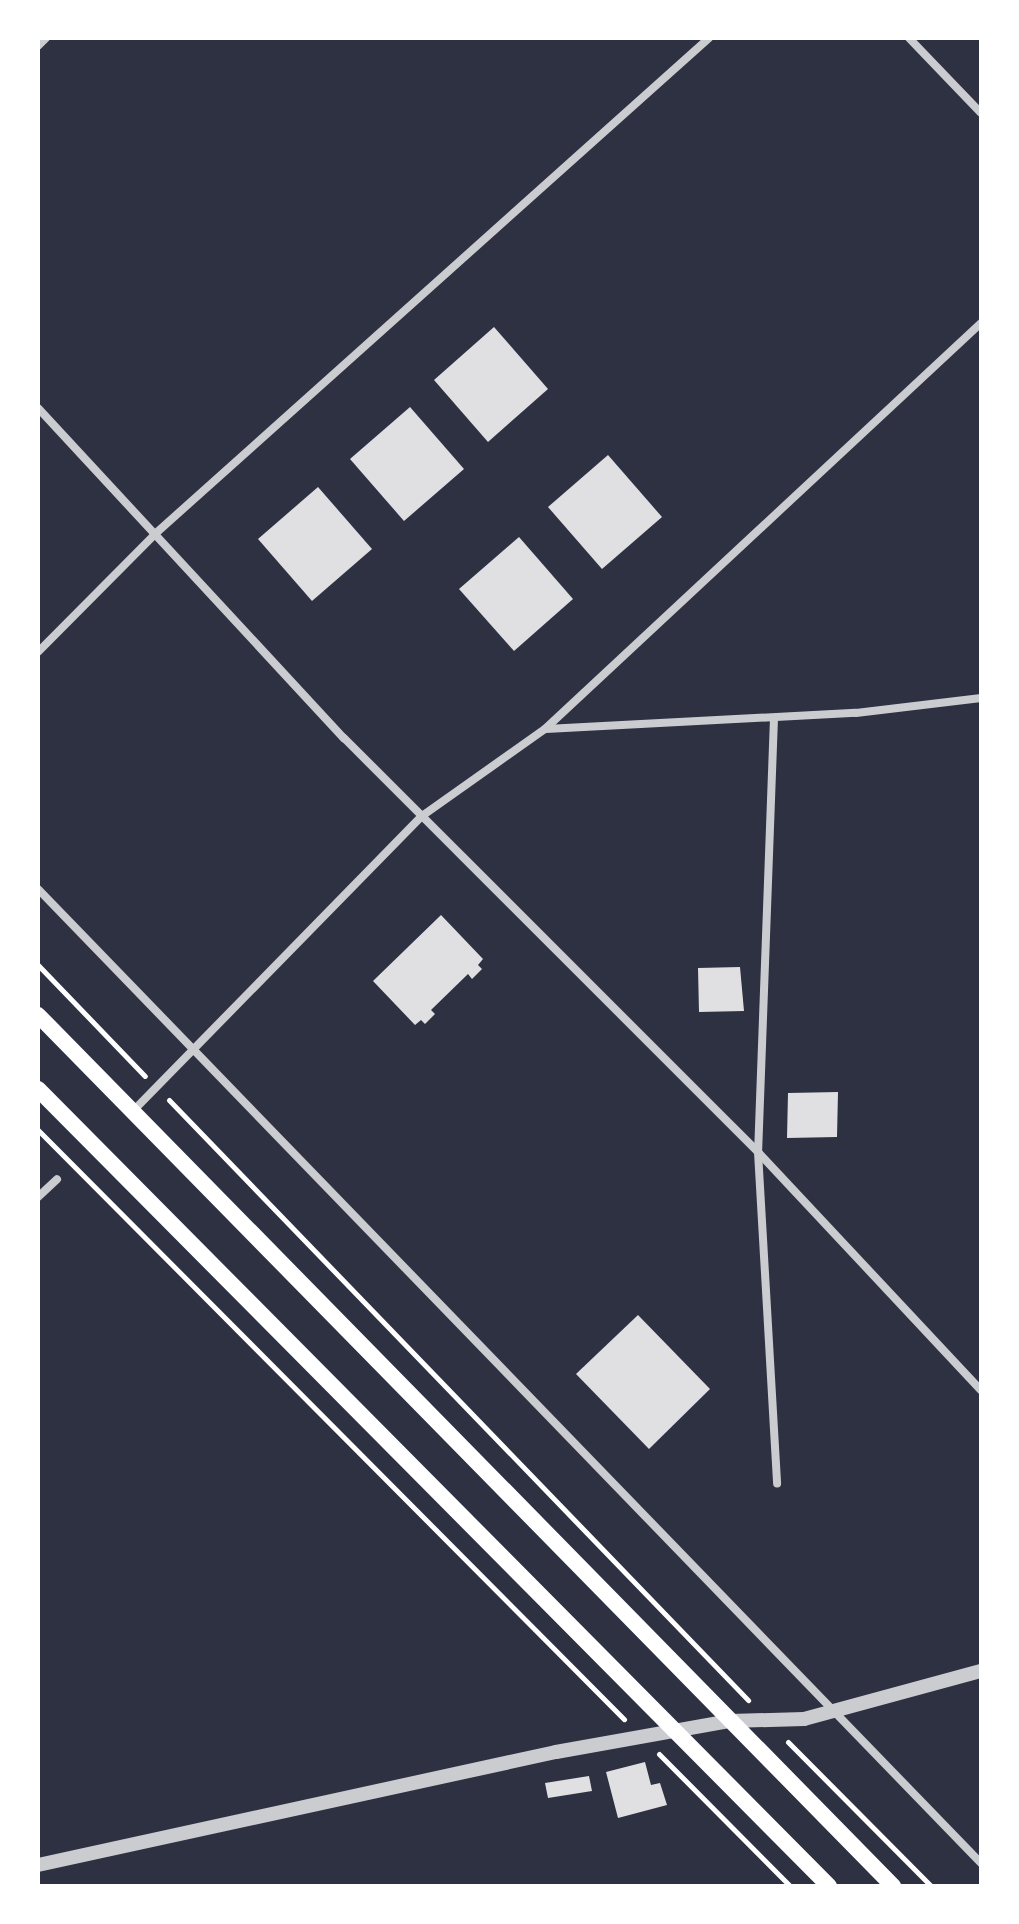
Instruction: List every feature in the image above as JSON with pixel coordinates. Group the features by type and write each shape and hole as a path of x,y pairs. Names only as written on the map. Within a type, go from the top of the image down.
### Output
{"main road":[{"path":"38,1015 893,1886"},
{"path":"38,1089 829,1886"}],"street":[{"path":"38,46 46,38"},
{"path":"38,652 155,534 709,38"},
{"path":"909,38 981,113"},
{"path":"133,1111 158,1089 422,816 545,729 981,323"},
{"path":"38,408 422,816 758,1152 981,1390"},
{"path":"545,729 774,718 981,698"},
{"path":"774,718 758,1152 777,1483"},
{"path":"38,889 981,1863"},
{"path":"38,1197 57,1179"},
{"path":"38,1865 541,1755 730,1721 770,1723 834,1711 981,1671"}],"path":[{"path":"38,965 931,1886"},
{"path":"38,1130 588,1684"},
{"path":"688,1783 790,1886"}],"building":[{"path":"494,327 548,389 488,442 434,380"},
{"path":"410,407 464,469 404,521 350,459"},
{"path":"608,455 662,517 602,569 548,507"},
{"path":"318,487 372,549 312,601 258,539"},
{"path":"519,537 573,599 514,651 459,589"},
{"path":"441,915 483,959 478,965 482,969 472,979 468,974 431,1010 435,1014 425,1024 421,1020 415,1025 373,981"},
{"path":"740,967 744,1011 699,1012 698,968"},
{"path":"838,1092 837,1137 787,1138 788,1093"},
{"path":"638,1315 710,1389 649,1449 576,1374"},
{"path":"645,1762 651,1785 660,1783 667,1805 618,1818 606,1772"},
{"path":"589,1776 592,1791 548,1798 545,1783"}]}
